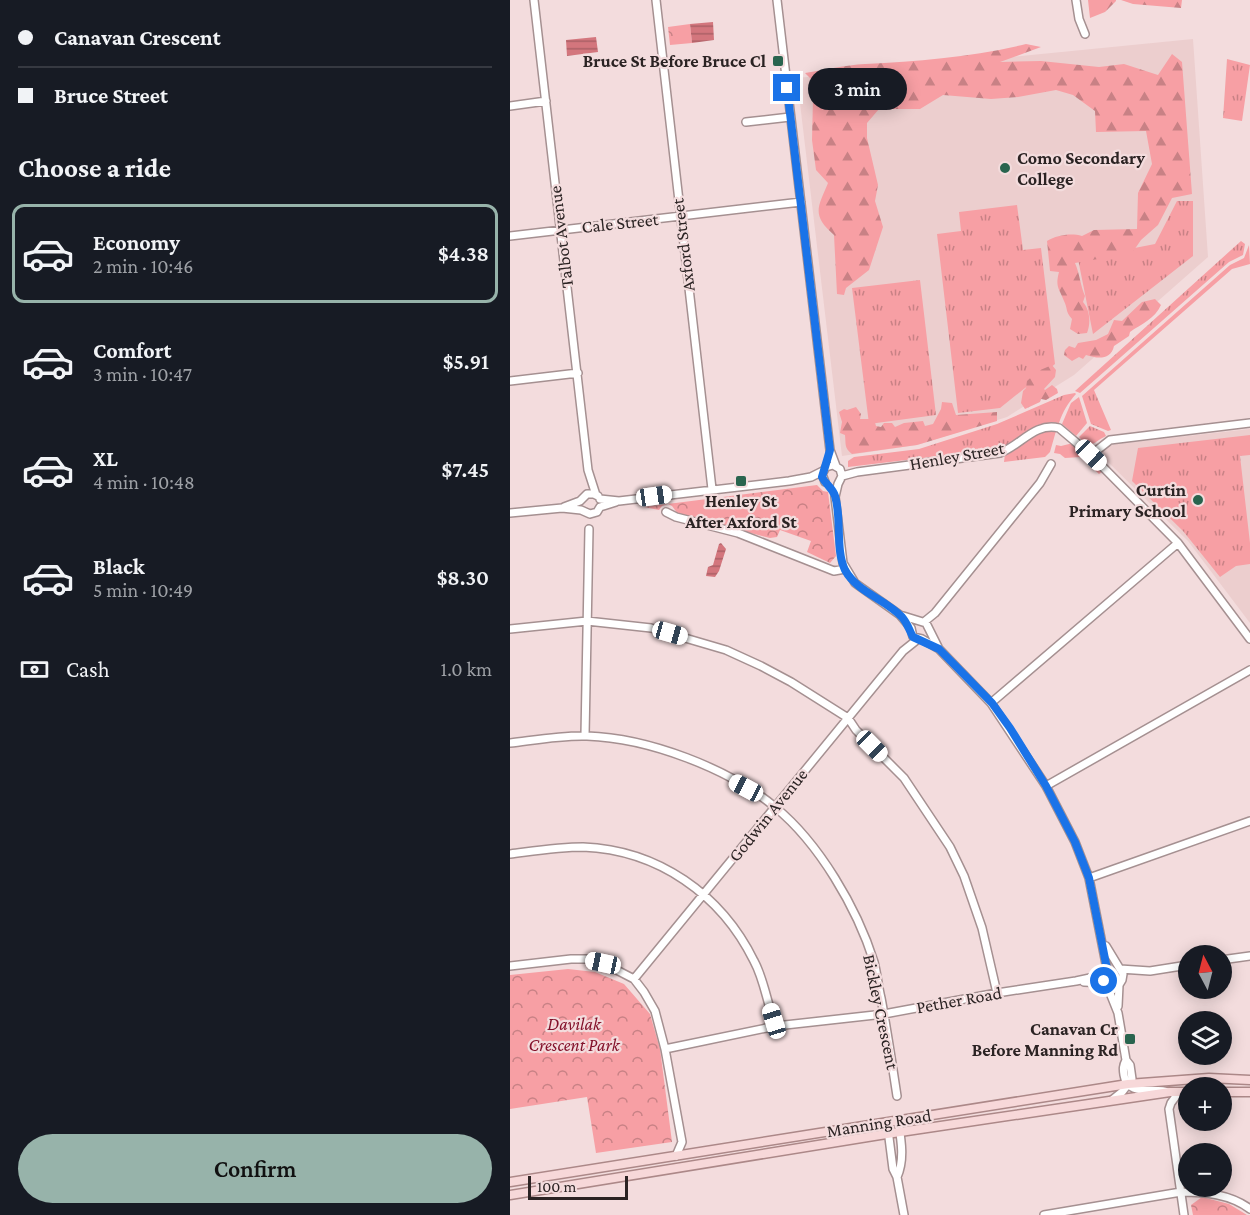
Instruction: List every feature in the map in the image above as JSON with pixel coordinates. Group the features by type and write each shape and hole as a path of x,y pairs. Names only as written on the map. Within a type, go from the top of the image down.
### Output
{"main road":[{"name":"Manning Road","path":"510,1182 1128,1084 1182,1079 1250,1080"},
{"name":"Manning Road","path":"510,1195 900,1132 1178,1092"},
{"path":"1232,1092 1250,1092"}],"street":[{"name":"Axford Street","path":"656,0 712,489"},
{"path":"777,0 830,450 840,471 831,484"},
{"path":"1076,0 1079,20 1085,34"},
{"name":"Talbot Avenue","path":"534,1 589,473 598,497"},
{"path":"510,106 546,101"},
{"path":"746,122 790,117"},
{"name":"Cale Street","path":"510,236 801,202"},
{"path":"510,381 578,373"},
{"path":"1091,455 1110,440 1250,423"},
{"name":"Henley Street","path":"825,469 857,472 1000,453 1035,430 1049,426 1062,429 1178,543 1250,639"},
{"path":"830,450 822,477 831,484 836,497 844,566 855,583 900,615 924,625 939,649 992,703 1046,786 1075,842 1089,878 1103,938 1106,970 1103,976 1118,1012 1126,1060 1123,1067 1125,1080 1136,1090 1161,1089 1170,1092"},
{"path":"924,625 1040,483 1051,464"},
{"path":"562,507 590,514 597,512 600,507 619,501 811,477 825,469"},
{"name":"Talbot Avenue","path":"585,495 589,473"},
{"path":"811,477 831,484"},
{"path":"510,513 562,507 580,501 585,495 591,493 598,497 619,501"},
{"path":"598,497 600,507"},
{"path":"580,501 581,510"},
{"path":"666,512 676,518 738,533 826,569 844,566"},
{"path":"585,735 589,529"},
{"path":"992,703 1178,543"},
{"path":"900,615 920,639 939,649"},
{"path":"510,629 587,621 651,628 726,650 791,682 848,718 856,730 904,778 951,847 982,928 997,993"},
{"name":"Godwin Avenue","path":"634,979 903,651 927,636 924,625 911,631 903,651"},
{"path":"1046,786 1250,670"},
{"name":"Bickley Crescent","path":"510,742 585,735 651,746 698,762 774,806 819,854 851,905 874,962 897,1096"},
{"path":"1089,878 1250,821"},
{"path":"510,854 580,847 617,852 643,859 687,881 704,894 737,931 755,962 776,1026"},
{"path":"1103,938 1123,977 1120,984 1118,1012"},
{"path":"1232,958 1250,956"},
{"path":"510,966 587,959 603,963 634,979 655,1011 665,1048 681,1142 676,1156"},
{"path":"1107,984 1114,986 1127,977 1150,970 1178,966"},
{"path":"1106,970 1119,968 1150,970"},
{"name":"Pether Road","path":"665,1048 776,1026 884,1014 1076,981 1090,978 1106,970"},
{"name":"Pether Road","path":"1076,981 1107,984"},
{"path":"1111,1100 1128,1084"},
{"path":"1178,1097 1171,1103 1171,1124 1178,1172"},
{"path":"897,1177 901,1168 898,1120"},
{"path":"887,1122 893,1169 897,1177 904,1215"},
{"path":"681,1142 693,1153"},
{"path":"1044,1215 1178,1193"},
{"path":"1182,1197 1184,1215"},
{"path":"1223,1197 1250,1209"}],"shaded area":[{"path":"713,22 714,40 692,43 690,24"},
{"path":"596,37 598,52 567,56 566,40"},
{"name":"Como Secondary College","path":"1193,39 1208,257 1074,375 1007,417 917,445 842,456 797,78"},
{"name":"Curtin Primary School","path":"1250,429 1250,623 1188,541 1104,458 1103,451 1106,447 1117,444"},
{"path":"721,543 726,549 719,571 715,577 706,576 708,567 713,565"}],"green space":[{"path":"1088,0 1116,1 1105,12 1090,18"},
{"path":"1121,0 1182,0 1181,8 1133,4"},
{"path":"690,24 692,43 670,45 668,27"},
{"path":"1026,44 1041,47 1000,62 1041,61 1099,67 1124,64 1158,75 1172,54 1182,62 1192,194 1172,198 1158,225 1141,240 1132,253 1075,263 1085,296 1083,302 1089,317 1087,333 1078,334 1070,329 1072,319 1058,287 1059,272 1050,271 1047,241 1064,235 1082,236 1094,230 1137,229 1138,193 1152,164 1146,131 1096,132 1095,111 1073,95 1056,90 991,99 943,95 920,109 879,109 867,123 867,138 878,185 875,201 883,227 869,270 846,288 844,295 837,294 834,235 819,216 819,205 828,183 816,170 812,140 813,98 820,88 805,73 842,66 966,55"},
{"path":"1227,59 1250,65 1242,121 1223,118"},
{"path":"1177,201 1193,201 1193,256 1093,334 1078,259 1155,244"},
{"path":"1017,205 1023,250 1041,248 1055,364 1000,408 958,413 937,234 961,231 959,212"},
{"path":"1241,241 1245,244 1243,255 1229,262 1080,393 1075,391"},
{"path":"1249,245 1250,264 1232,269 1094,390 1111,430 1108,431 1091,424 1082,396 1230,265 1244,258"},
{"path":"920,280 936,415 869,424 852,288"},
{"path":"1155,299 1161,305 1155,314 1114,346 1107,356 1099,358 1086,355 1083,359 1079,357 1072,361 1064,355 1069,346 1075,348 1078,343 1096,340 1108,334 1114,320 1122,321 1142,302"},
{"path":"1052,365 1056,370 1055,377 1044,389 1052,385 1058,393 1046,400 1041,399 1040,402 1025,409 1021,403 1027,381 1038,371"},
{"path":"1075,393 1059,423 1042,425 998,449 848,467 848,461 854,457 919,449 997,424 1064,395"},
{"path":"1079,397 1087,423 1076,436 1062,424 1071,403"},
{"path":"942,402 952,403 956,415 997,412 997,421 917,445 852,454 847,448 845,435 840,433 842,422 839,412 844,409 856,407 861,414 860,419 874,419 876,426 881,427 884,423 892,423 895,427 904,423 923,421 925,426 933,424"},
{"path":"1090,426 1104,432 1106,436 1092,444 1087,444 1079,437"},
{"path":"1056,431 1050,452 1045,457 1004,462 1005,454 1036,434"},
{"name":"Curtin Primary School","path":"1250,435 1250,455 1240,456 1250,543 1250,564 1236,566 1220,577 1183,531 1132,481 1138,448"},
{"path":"1073,443 1103,471 1099,474 1081,457 1065,458 1054,453 1056,445"},
{"path":"817,485 823,491 828,492 836,556 830,563 807,552 811,541 780,530 777,537 770,538 678,514 668,504 659,510 644,507"},
{"name":"Davilak Crescent Park","path":"568,969 595,972 624,984 650,1014 660,1049 672,1142 596,1153 587,1097 510,1109 510,975"},
{"path":"1202,1197 1229,1204 1247,1215 1193,1215 1191,1205"}],"place":[{"name":"Bruce St Before Bruce Cl","path":"778,61"},
{"name":"Como Secondary College","path":"1005,168"},
{"name":"Henley St After Axford St","path":"741,481"},
{"name":"Curtin Primary School","path":"1198,500"},
{"name":"Canavan Cr Before Manning Rd","path":"1130,1039"}],"route":[{"path":"787,88 830,450 822,477 823,481 831,486 836,497 845,569 855,583 900,615 910,628 913,637 922,639 939,649 992,703 1010,728 1046,786 1075,842 1089,878 1103,938 1107,969 1103,976 1104,981"}]}
